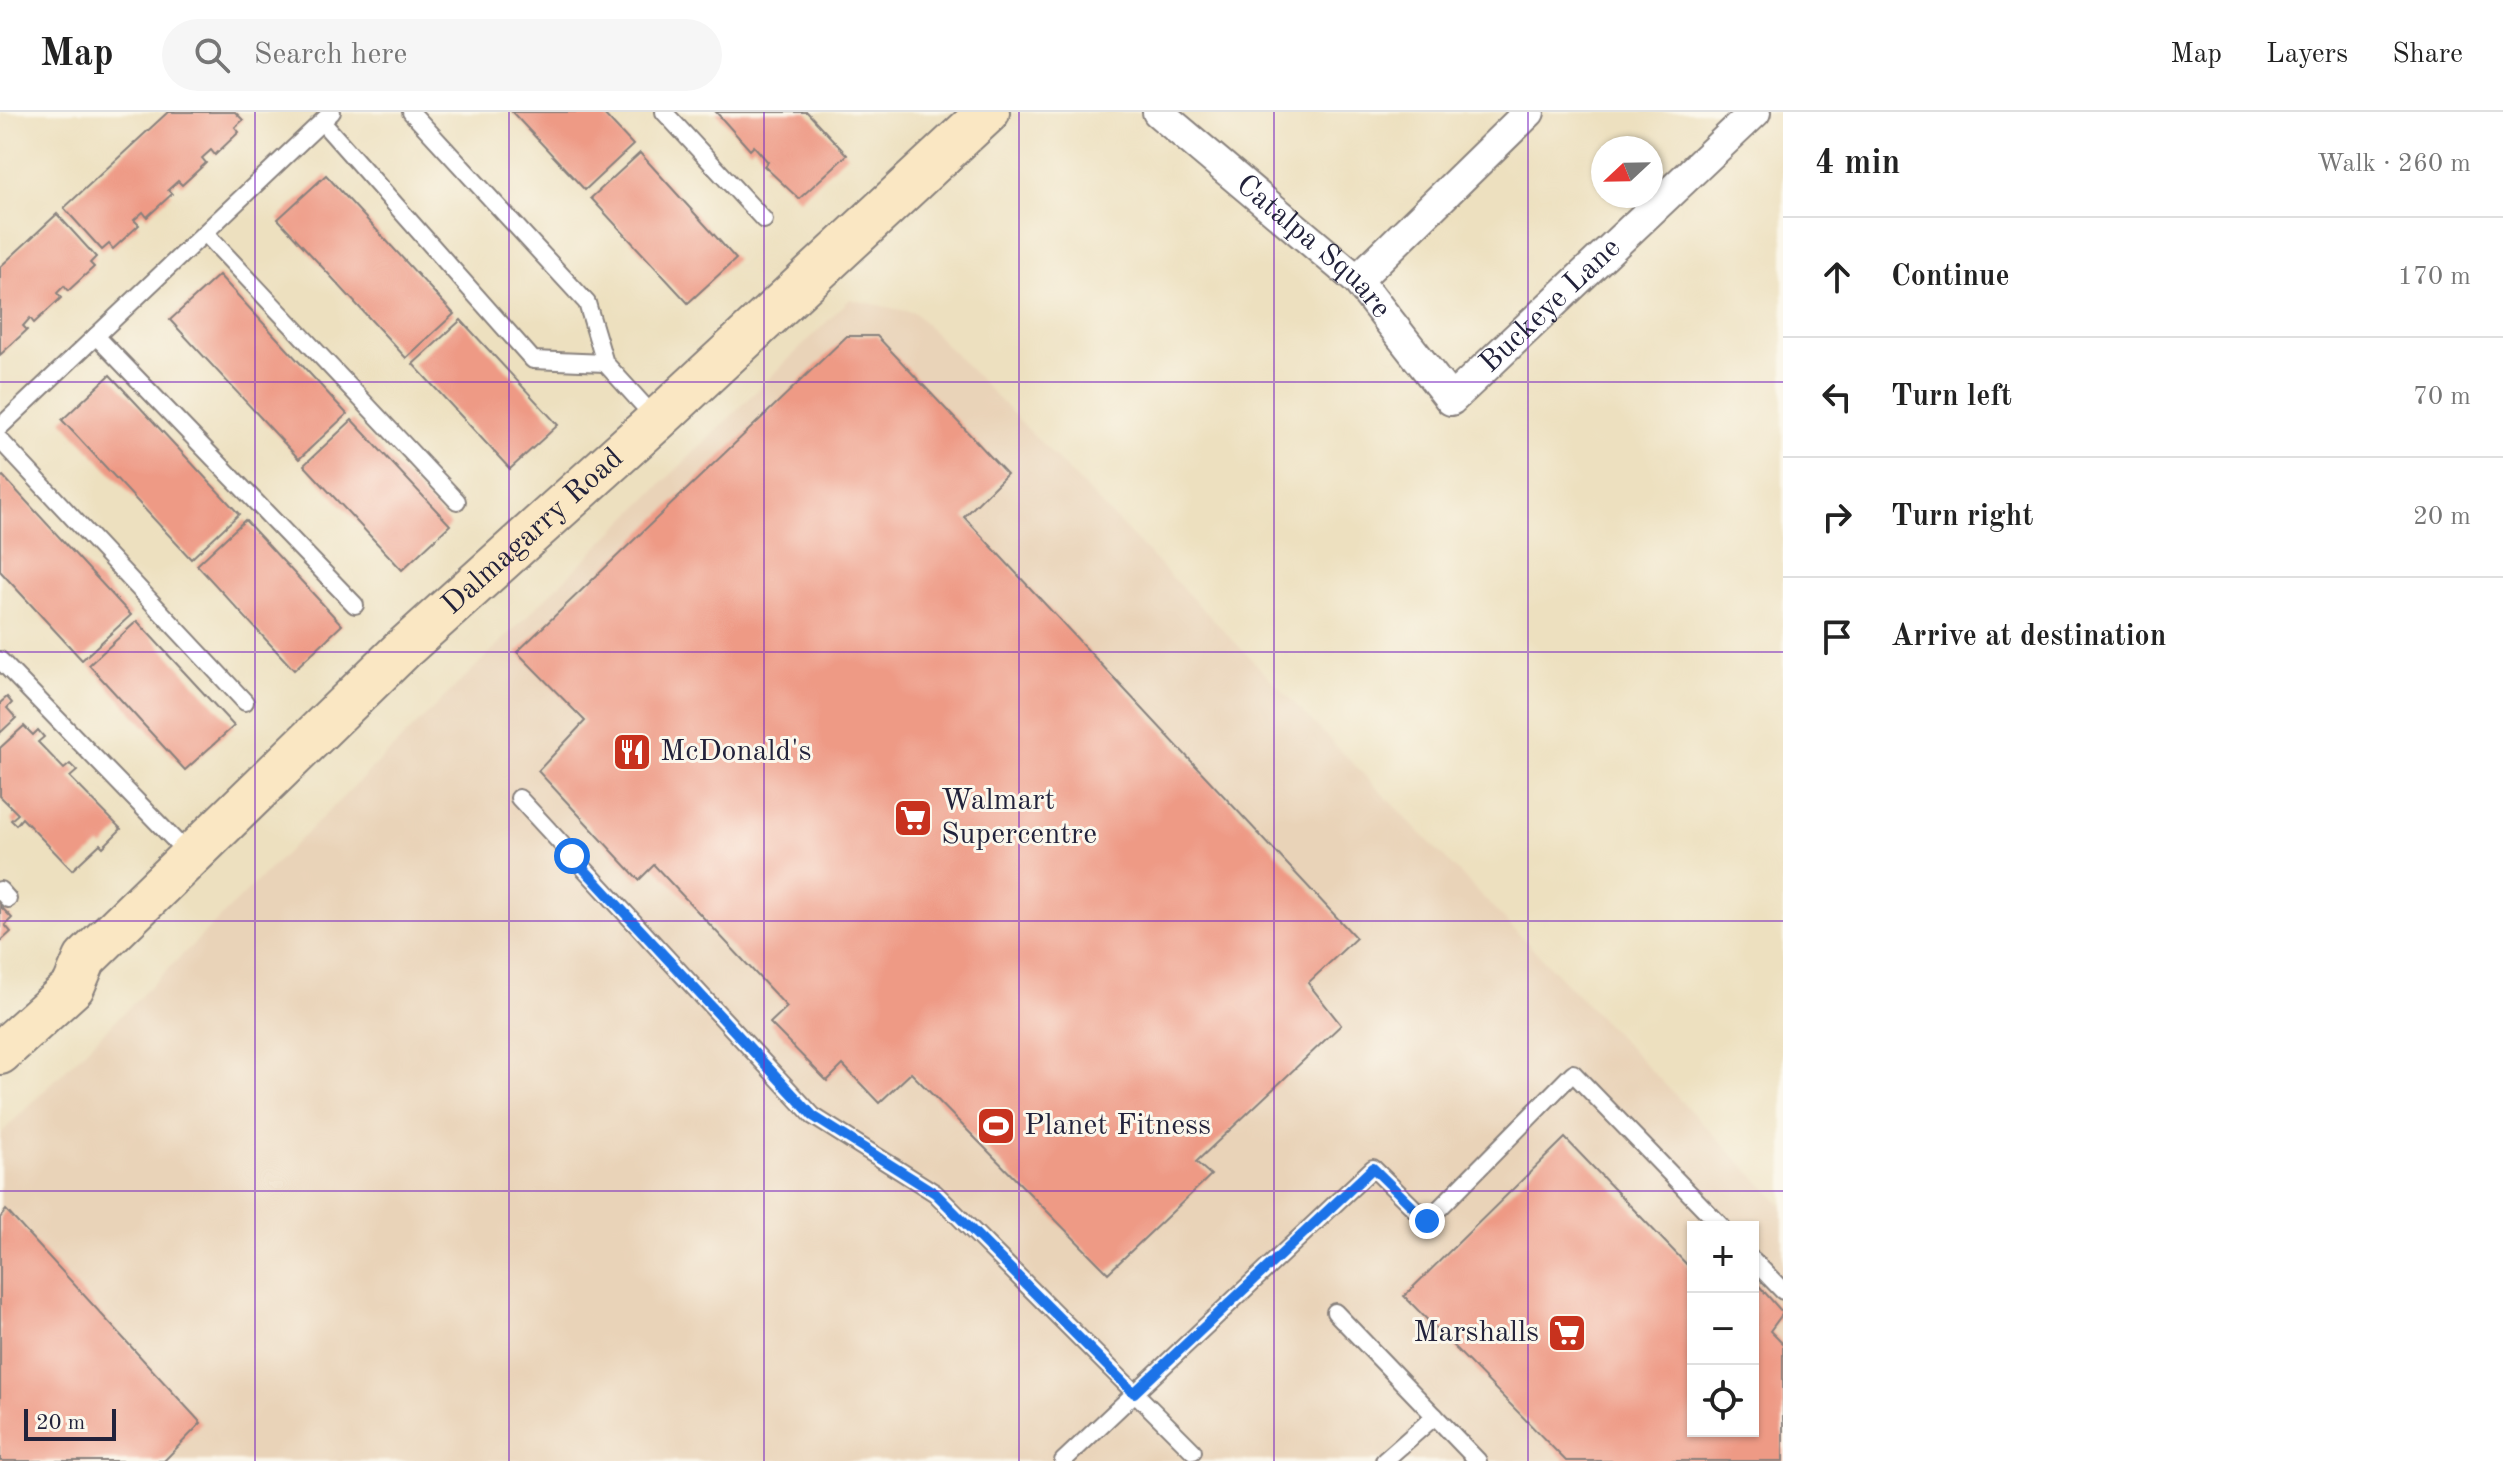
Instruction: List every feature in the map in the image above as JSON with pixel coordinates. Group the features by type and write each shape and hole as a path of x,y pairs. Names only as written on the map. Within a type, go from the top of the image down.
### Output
{"street":[{"name":"Dalmagarry Road","path":"0,1053 73,987 85,959 402,650 657,420 988,112"},
{"name":"Catalpa Square","path":"1158,112 1357,280 1451,400"},
{"path":"1357,280 1529,112"},
{"name":"Buckeye Lane","path":"1451,400 1755,112"},
{"name":"Dalmagarry Road","path":"0,1020 59,968 85,959"}],"lane":[{"path":"411,112 587,303 605,363 657,420"},
{"path":"664,112 764,220"},
{"path":"0,427 327,117 533,360 605,363"},
{"path":"205,233 457,501"},
{"path":"96,336 355,605"},
{"path":"0,440 245,702"},
{"path":"0,660 191,856"},
{"path":"519,798 813,1116 935,1193 1193,1451"},
{"path":"1063,1461 1373,1168 1427,1221 1573,1073 1716,1221"},
{"path":"1759,1266 1783,1291"},
{"path":"1335,1312 1478,1461"},
{"path":"1384,1461 1435,1416"}],"shaded area":[{"path":"850,299 915,313 1783,1206 1783,1461 0,1461 0,1134"}],"building":[{"path":"168,112 235,112 243,120 235,127 239,132 215,155 211,150 202,158 206,163 182,185 178,181 168,190 172,194 147,217 143,212 134,220 139,225 113,249 109,244 102,250 64,208"},
{"path":"512,112 602,112 633,145 585,190"},
{"path":"716,112 807,112 847,155 799,199 764,166 768,162 754,146 750,150"},
{"path":"640,153 736,259 688,303 591,198"},
{"path":"326,175 454,314 406,358 278,219"},
{"path":"57,214 96,257 90,263 94,267 68,291 64,286 57,293 61,298 34,323 30,318 23,326 27,330 0,355 0,267"},
{"path":"219,275 347,414 299,459 170,320"},
{"path":"461,320 558,425 510,469 413,364"},
{"name":"Walmart Supercentre","path":"847,336 877,336 1007,474 964,517 1356,938 1308,983 1341,1025 1196,1162 1211,1175 1108,1273 911,1073 879,1103 843,1065 827,1081 770,1023 787,1007 654,865 639,880 538,771 585,721 517,652"},
{"path":"110,375 239,514 191,559 62,420"},
{"path":"352,420 450,525 402,570 304,465"},
{"path":"3,476 131,615 82,660 0,571 0,478"},
{"path":"245,520 342,625 294,670 197,565"},
{"path":"137,621 234,726 185,770 89,665"},
{"path":"7,697 12,703 7,708 16,718 0,733 0,703"},
{"path":"24,726 33,735 38,730 44,737 38,742 64,769 70,764 77,771 70,777 121,829 72,870 22,818 16,825 11,820 18,814 0,796 0,748"},
{"path":"0,906 12,918 5,925 11,932 0,942"},
{"name":"Marshalls","path":"1565,1138 1687,1265 1687,1437 1759,1437 1759,1286 1783,1313 1770,1331 1783,1344 1783,1461 1566,1461 1404,1296"},
{"path":"6,1210 201,1423 164,1461 0,1461 0,1218"}],"place":[{"name":"McDonald's","path":"632,752"},
{"name":"Walmart Supercentre","path":"913,818"},
{"name":"Planet Fitness","path":"996,1126"},
{"name":"Marshalls","path":"1567,1333"}],"route":[{"path":"572,856 813,1116 935,1193 1134,1393 1373,1168 1427,1221"}]}
